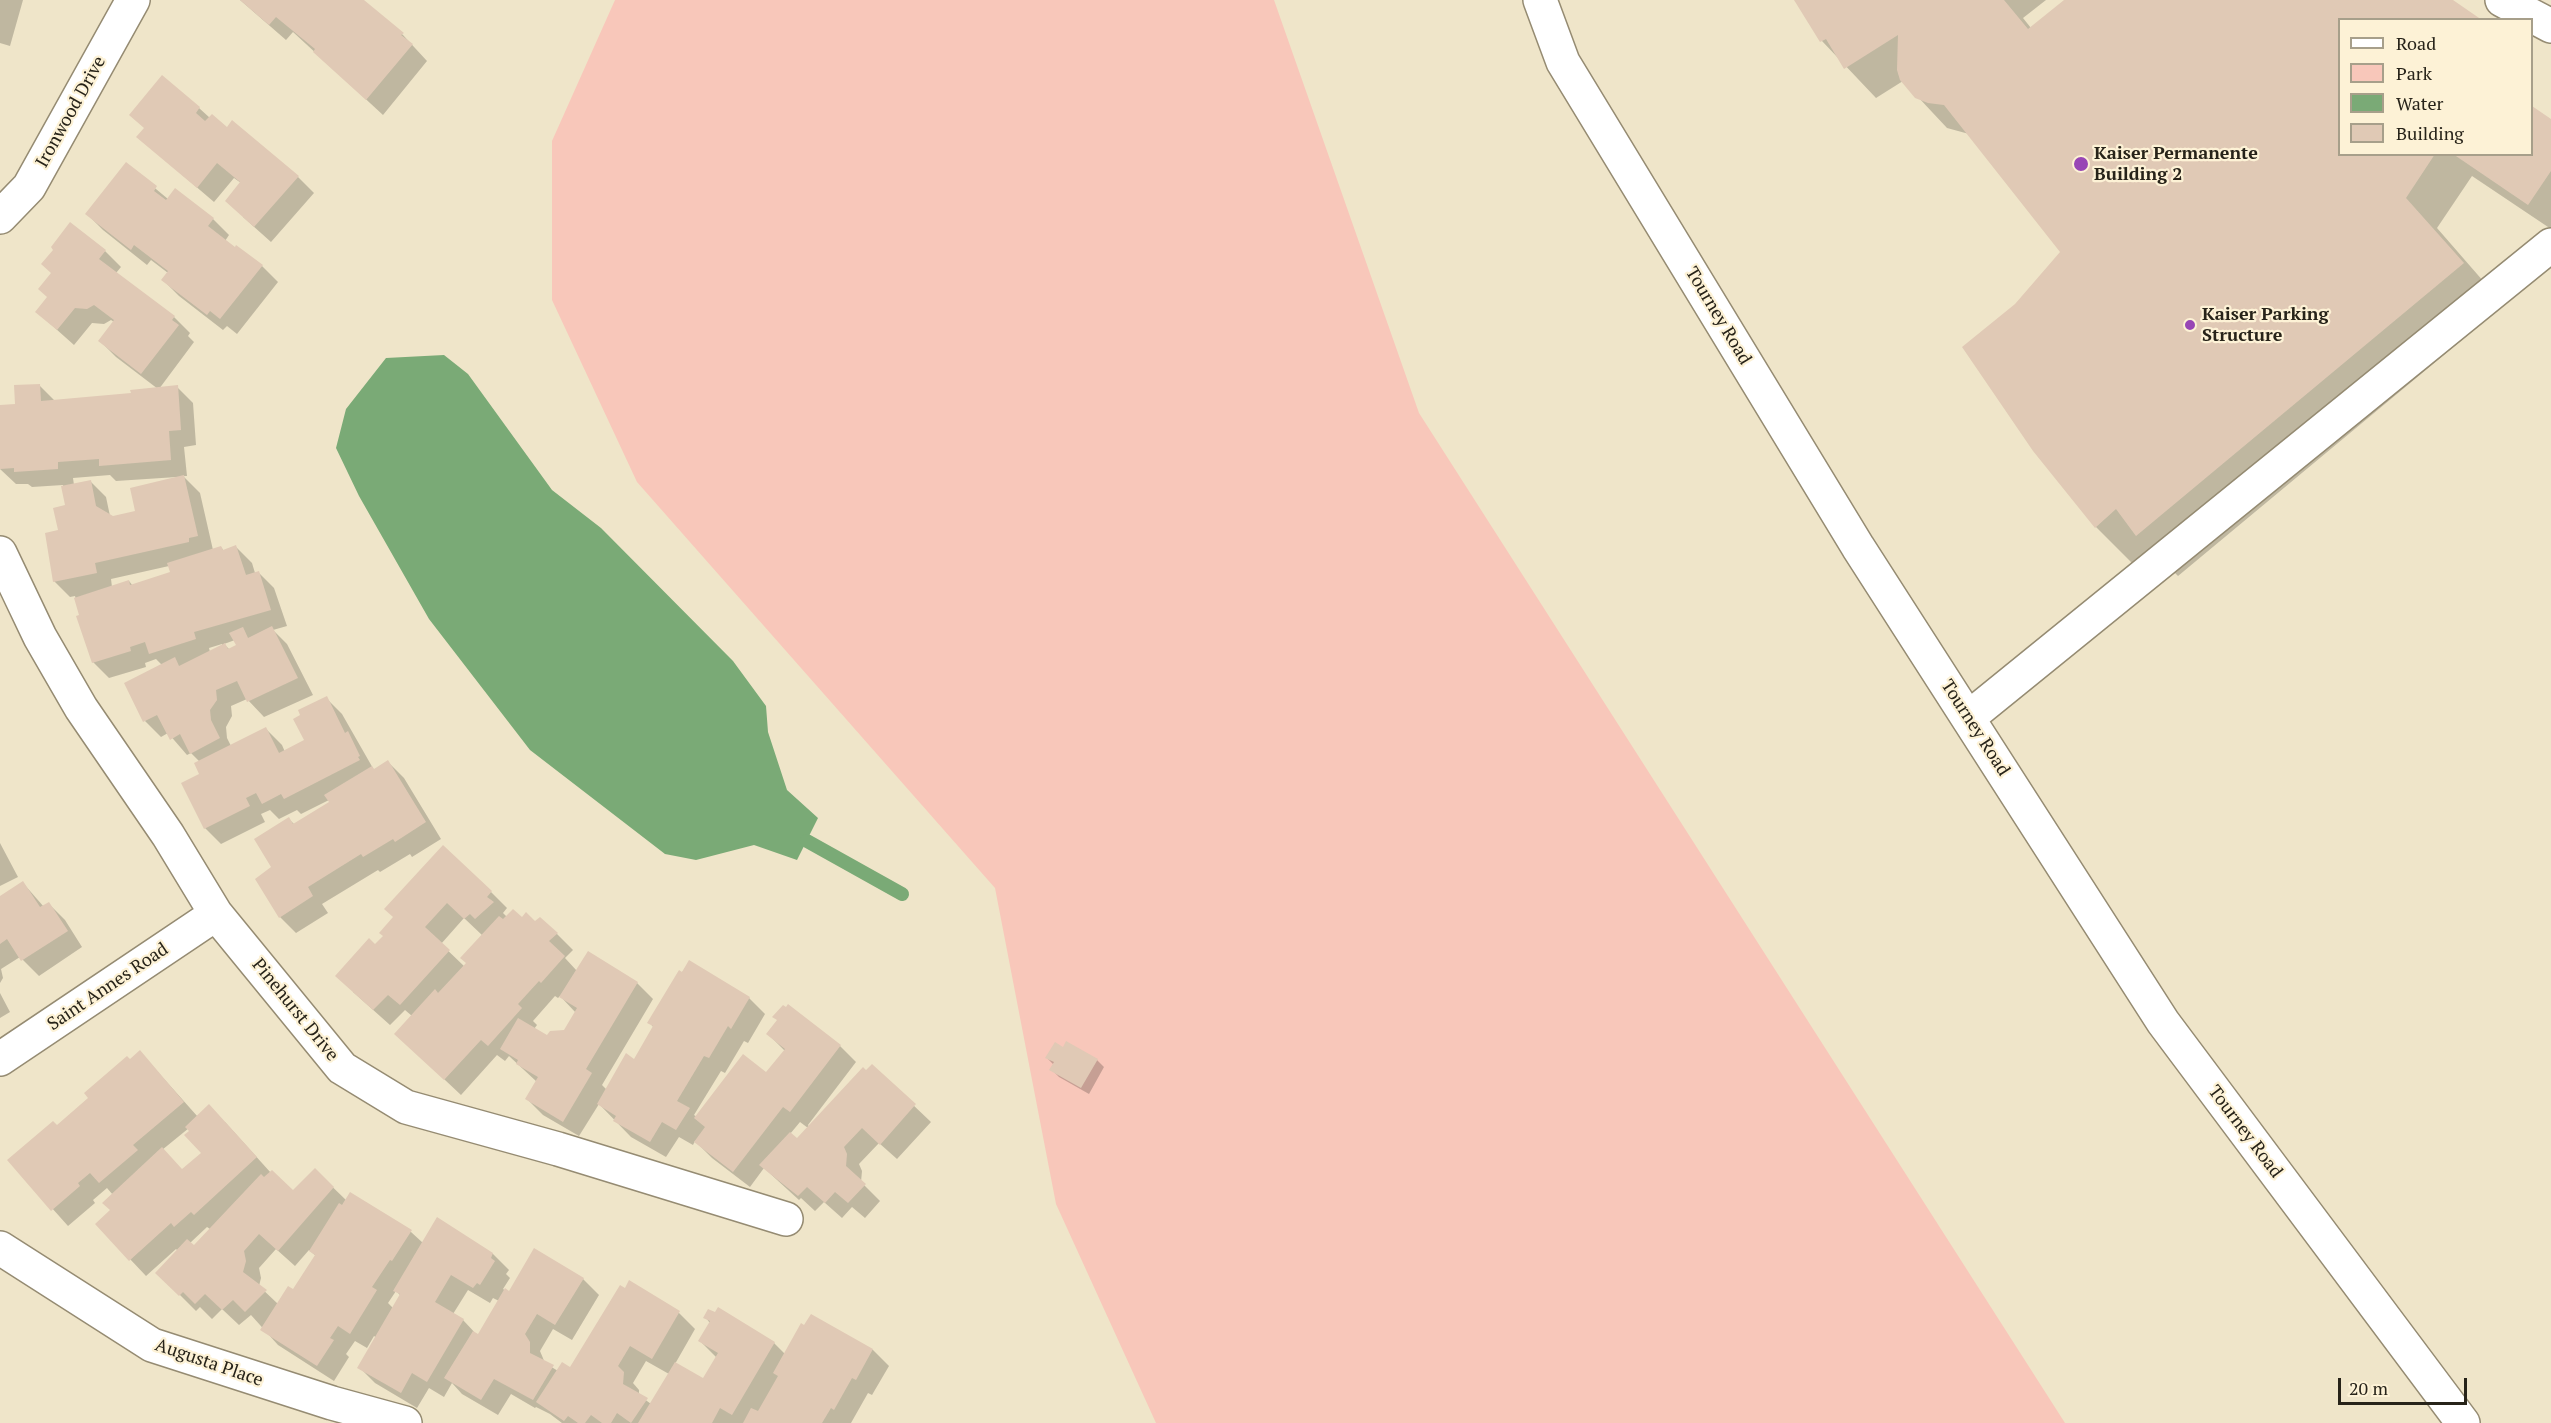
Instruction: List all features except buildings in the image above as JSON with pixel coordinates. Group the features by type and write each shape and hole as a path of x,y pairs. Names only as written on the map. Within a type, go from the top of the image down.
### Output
{"street":[{"name":"Ironwood Drive","path":"0,217 29,188 133,0"},
{"name":"Tourney Road","path":"1540,0 1563,62 1858,548 2163,1022 2463,1423"},
{"path":"2502,0 2551,26"},
{"path":"1968,718 2551,245"},
{"name":"Pinehurst Drive","path":"0,553 39,637 81,708 168,835 216,914 342,1068 406,1107 558,1149 786,1219"},
{"name":"Saint Annes Road","path":"0,1059 216,914"},
{"name":"Augusta Place","path":"0,1248 152,1345 332,1403 405,1423"}],"green space":[{"path":"615,0 1274,0 1419,413 2065,1423 1156,1423 1056,1204 995,888 637,482 552,300 552,141"}],"water":[{"path":"444,355 468,374 552,490 601,528 733,661 766,706 768,732 787,790 818,818 797,860 754,845 696,860 665,854 530,750 429,619 359,496 336,448 346,409 386,358"}],"waterway":[{"path":"807,841 902,894"}],"place":[{"name":"Kaiser Permanente Building 2","path":"2081,164"},
{"name":"Kaiser Parking Structure","path":"2190,325"}]}
